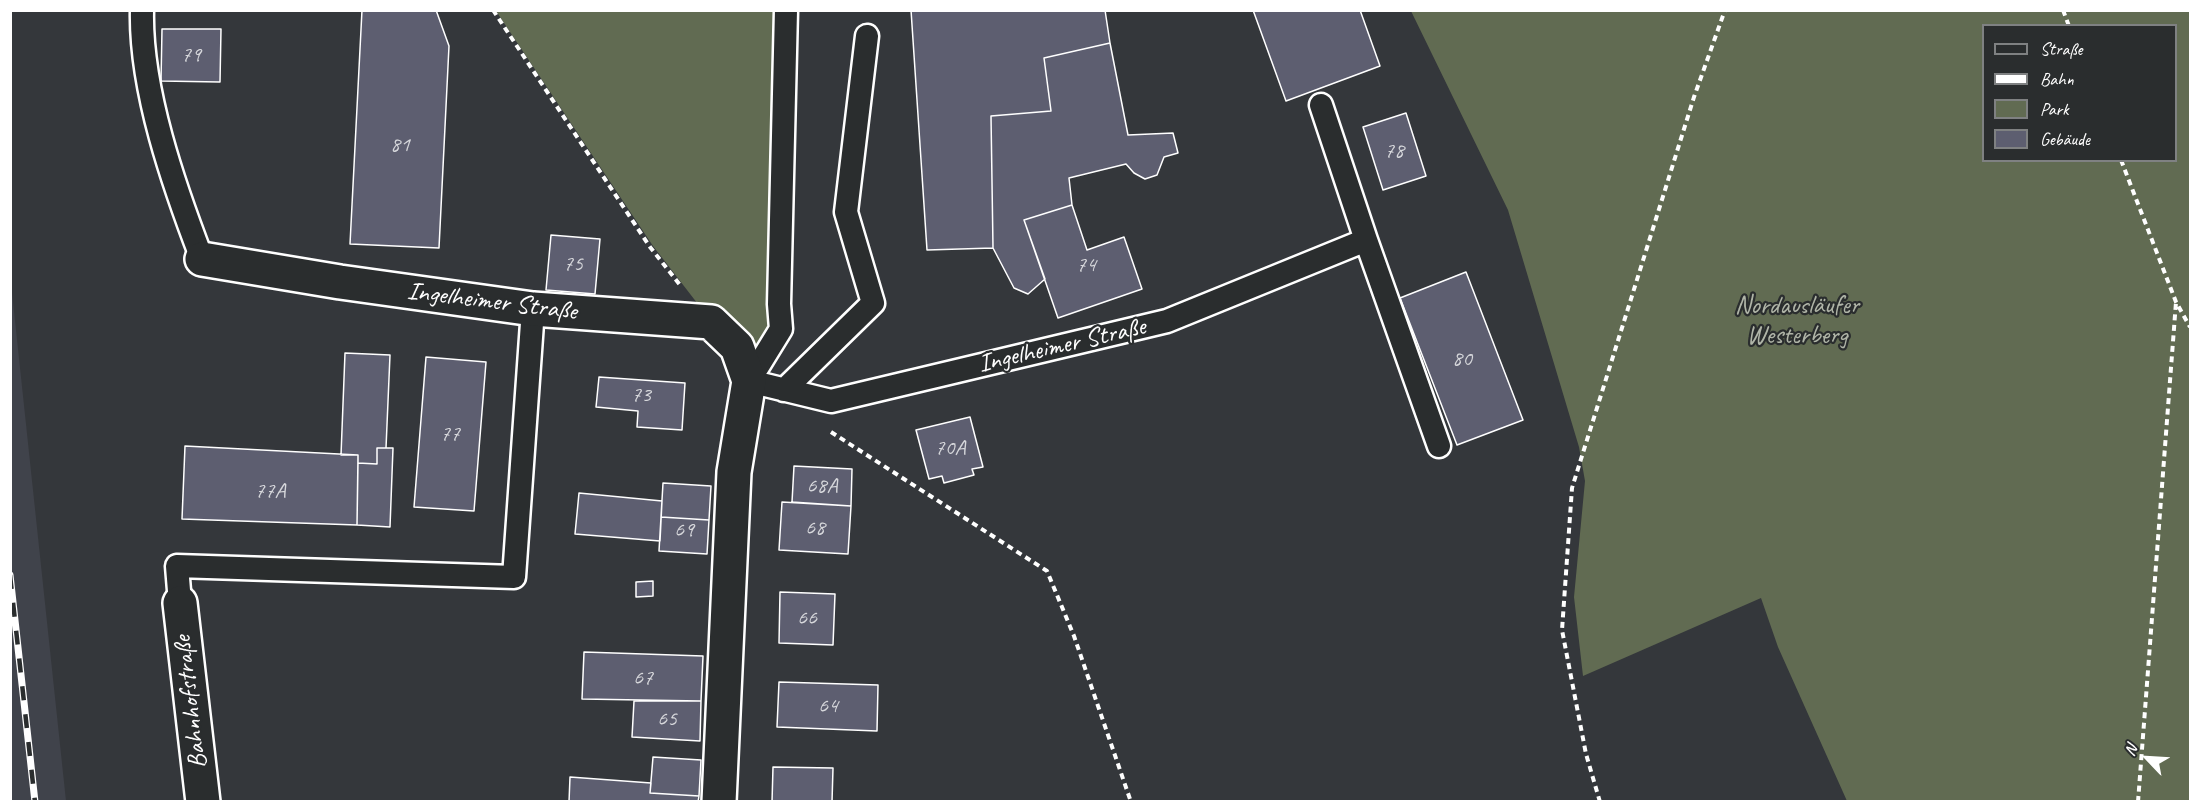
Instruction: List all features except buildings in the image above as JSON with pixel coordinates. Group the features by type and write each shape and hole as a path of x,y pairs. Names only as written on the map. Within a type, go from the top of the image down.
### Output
{"street":[{"name":"Ingelheimer Straße","path":"202,259 340,282 533,309 711,322"},
{"path":"711,322 737,347 749,381 734,472 719,801"},
{"name":"Bahnhofstraße","path":"180,603 203,801"}],"lane":[{"path":"142,10 141,34 150,87 168,159 202,259"},
{"path":"749,381 781,329 786,10"},
{"path":"784,390 873,303 846,212 867,36"},
{"path":"1321,105 1439,446"},
{"name":"Ingelheimer Straße","path":"749,381 831,401 1167,321 1366,240"},
{"path":"180,603 177,566 514,577 533,309"}],"path":[{"path":"493,10 650,247 711,322"},
{"path":"1600,801 1586,754 1562,630 1572,488 1694,97 1725,10"},
{"path":"2122,162 2176,302 2190,327"},
{"path":"2138,801 2176,302"},
{"path":"822,426 1047,572 1074,636 1131,801"}],"shaded area":[{"path":"11,283 66,801 11,801"}],"green space":[{"path":"496,11 786,11 778,304 749,381 711,321 653,246"},
{"name":"Nordausläufer Westerberg","path":"1411,11 2190,11 2190,801 1847,801 1778,647 1761,598 1583,676 1574,597 1585,481 1579,447 1508,210"}],"railway":[{"path":"10,575 35,802"}]}
